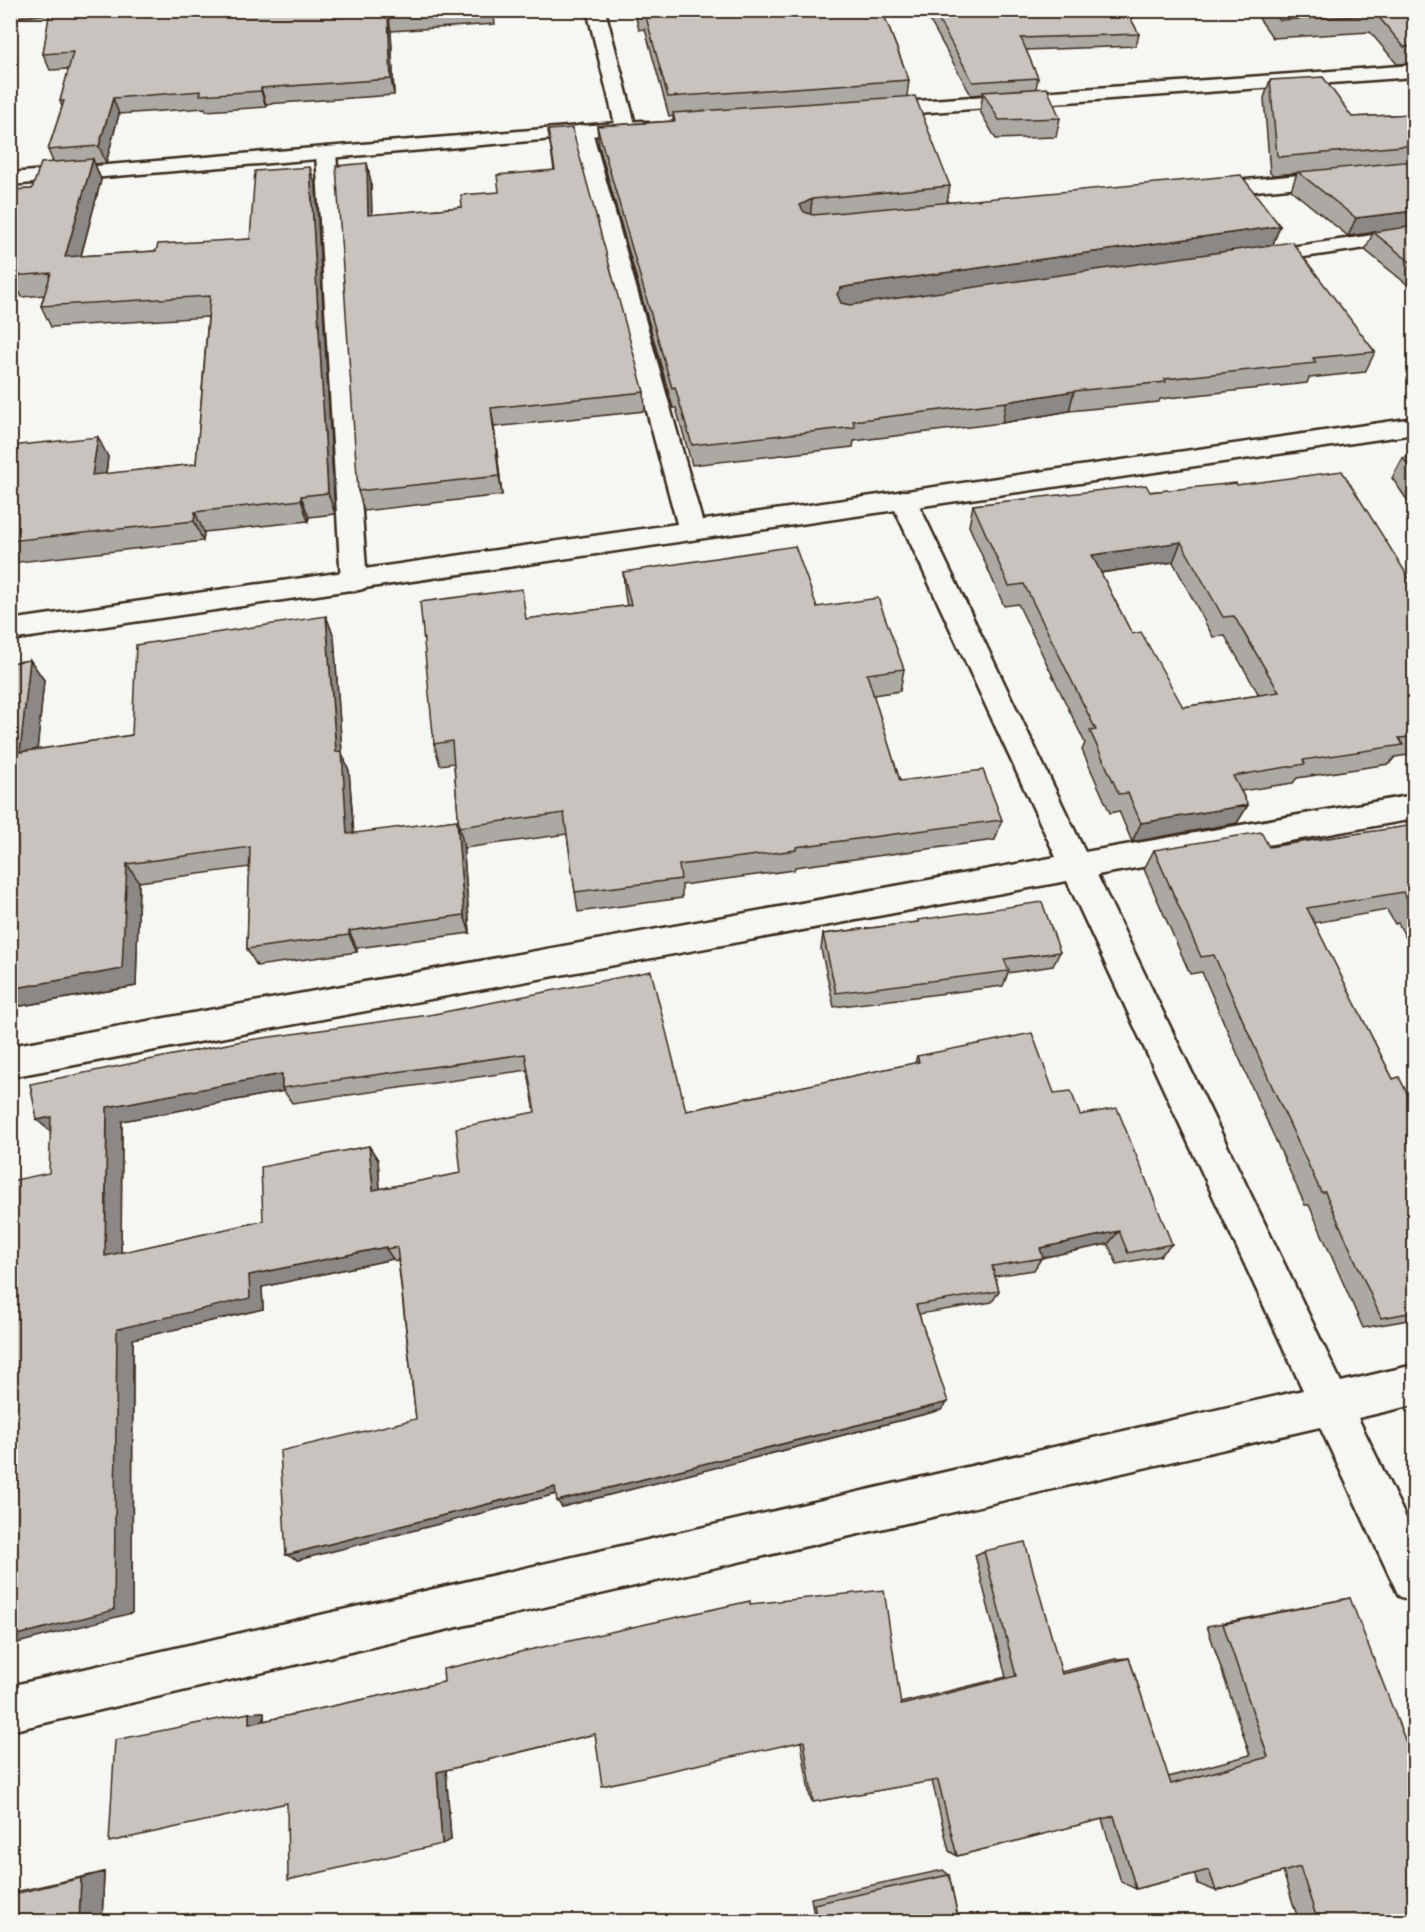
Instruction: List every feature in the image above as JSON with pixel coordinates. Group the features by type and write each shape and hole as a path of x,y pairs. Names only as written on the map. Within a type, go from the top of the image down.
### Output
{"street":[{"path":"596,10 626,128"},
{"path":"853,112 1414,71"},
{"path":"10,179 662,126"},
{"path":"582,131 692,531"},
{"path":"326,153 354,582"},
{"path":"1190,191 1414,170"},
{"path":"1238,260 1414,235"},
{"path":"10,630 354,582 903,499 1414,426"},
{"path":"903,499 1414,1581"},
{"path":"10,1062 1077,866 1414,807"},
{"path":"10,1709 1414,1385"}],"building":[{"path":"50,10 452,10 388,15 391,79 261,88 261,91 200,95 201,91 113,98 99,146 48,150 64,101 60,101 73,52 43,54"},
{"path":"644,10 882,10 909,80 668,97"},
{"path":"933,10 1126,10 1139,34 1021,38 1038,78 973,82"},
{"path":"1271,10 1414,10 1414,46 1404,47 1377,15 1279,20"},
{"path":"1323,77 1352,117 1414,114 1414,145 1279,157 1270,80"},
{"path":"1047,88 1060,118 999,120 983,92"},
{"path":"915,96 950,186 812,199 800,205 804,212 813,215 1241,175 1280,226 850,286 841,288 837,294 841,303 850,305 1292,242 1375,352 1313,358 1316,363 1165,379 1166,382 1074,391 853,421 855,427 692,445 675,387 672,388 597,126 675,121 673,113"},
{"path":"572,128 644,392 491,408 499,476 358,491 336,166 367,163 368,215 462,207 461,195 499,192 497,175 555,170 548,130"},
{"path":"93,159 65,257 156,251 158,244 250,239 255,171 310,167 328,493 301,496 301,500 195,512 194,521 10,541 10,446 98,437 92,475 196,464 210,296 41,306 51,273 12,276 13,271 10,272 10,190 32,189 41,163"},
{"path":"1414,161 1414,211 1356,218 1298,172"},
{"path":"1414,226 1414,265 1373,232"},
{"path":"1414,456 1414,473 1403,458"},
{"path":"1342,471 1414,586 1414,737 1399,738 1403,745 1303,760 1305,764 1233,776 1248,805 1141,823 1128,793 1119,794 1090,731 1096,730 1024,584 1009,586 973,505 1146,485 1150,492 1236,483 1237,485","holes":["1181,542 1223,617 1234,616 1279,692 1183,707 1141,632 1132,634 1092,555"]},
{"path":"795,546 817,607 878,598 904,669 867,674 900,781 983,770 1002,820 679,865 681,879 575,892 564,813 459,827 452,741 434,744 420,602 522,589 526,619 631,605 623,572"},
{"path":"326,616 336,752 342,751 347,834 457,820 464,915 349,931 349,935 247,949 250,847 127,864 122,969 10,989 10,663 30,660 20,752 132,735 136,645"},
{"path":"1414,825 1414,906 1411,906 1403,892 1307,908 1393,1079 1399,1077 1414,1107 1414,1312 1381,1318 1325,1192 1321,1192 1271,1084 1214,955 1201,957 1154,850 1261,832 1269,847"},
{"path":"1042,902 1060,952 1004,959 1009,971 836,993 823,934 919,922 918,920"},
{"path":"651,971 686,1111 919,1062 917,1056 1032,1033 1054,1093 1071,1091 1080,1115 1117,1108 1172,1244 1128,1253 1119,1231 1040,1248 1043,1258 992,1266 999,1291 916,1305 948,1402 557,1501 555,1487 286,1555 280,1451 416,1419 397,1247 386,1249 386,1247 249,1275 250,1298 117,1329 114,1610 10,1637 10,1181 49,1173 51,1117 37,1120 30,1084 242,1041 429,1015","holes":["525,1054 535,1112 456,1128 461,1173 373,1190 369,1146 261,1167 263,1221 105,1256 107,1107 282,1074 282,1088"]},
{"path":"1025,1542 1062,1674 1129,1658 1171,1784 1268,1757 1223,1624 1350,1598 1414,1763 1414,1922 1318,1922 1300,1867 1216,1891 1209,1870 1136,1889 1114,1816 957,1856 938,1780 813,1802 804,1741 602,1786 595,1734 437,1772 442,1844 288,1880 287,1803 109,1842 115,1740 249,1713 249,1724 444,1682 443,1669 750,1601 750,1604 884,1590 901,1705 1016,1676 984,1551"},
{"path":"949,1875 959,1922 817,1922 814,1904"},
{"path":"81,1878 79,1922 10,1922 10,1895"}]}
